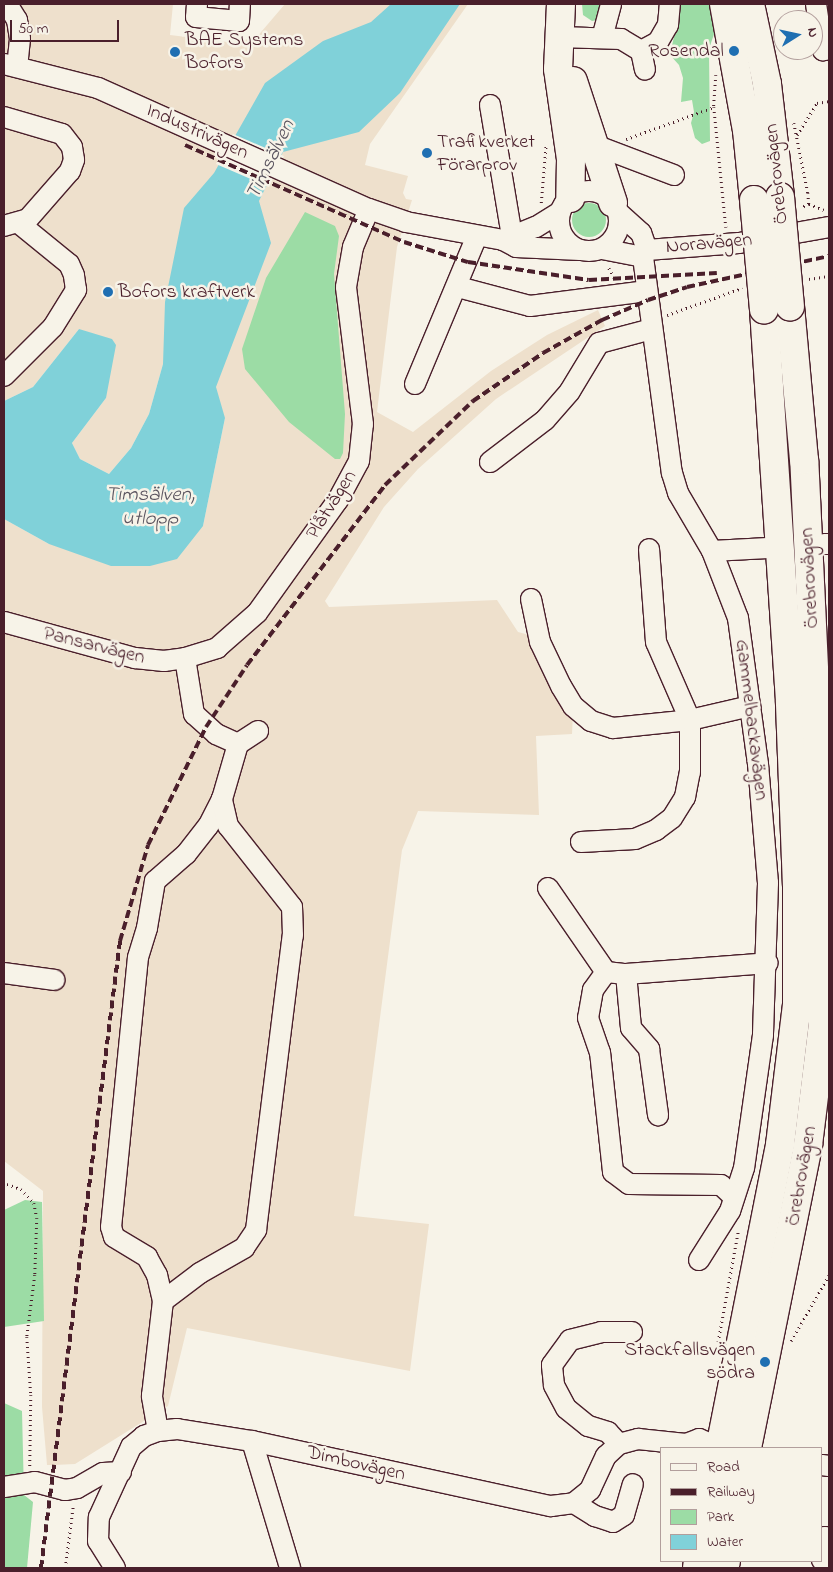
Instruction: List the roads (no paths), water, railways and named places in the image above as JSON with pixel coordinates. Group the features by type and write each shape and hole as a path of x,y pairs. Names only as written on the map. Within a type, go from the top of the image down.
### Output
{"highway":[{"path":"561,4 558,68 587,143 616,208"},
{"name":"Örebrovägen","path":"724,4 747,130 767,198 790,307 804,460 823,848 823,1022 808,1145 747,1447"},
{"name":"Örebrovägen","path":"721,1447 780,1145 797,1004 797,904 790,701 764,310 767,198 767,84 750,4"},
{"path":"565,205 587,143"}],"street":[{"path":"7,4 17,20 20,39 10,65"},
{"path":"197,4 196,17 239,21 240,4"},
{"path":"602,38 611,4"},
{"path":"559,37 621,39 643,61 668,25 670,4"},
{"path":"816,4 823,50 829,49"},
{"name":"Industrivägen","path":"10,65 98,88 299,176 369,209 406,222 477,236 508,238 536,227 565,205"},
{"path":"490,105 508,238"},
{"path":"4,117 62,134 73,154 70,171 28,219 12,225"},
{"path":"587,143 674,175"},
{"path":"590,191 605,196 616,208 617,234 602,249 580,250 566,241 561,232 565,205 590,191"},
{"name":"Noravägen","path":"616,208 641,233 645,254"},
{"name":"Plåtvägen","path":"185,658 217,648 251,620 352,478 359,461 363,424 346,287 353,247 369,209"},
{"path":"4,376 53,327 76,290 74,276 68,264 12,225"},
{"name":"Noravägen","path":"602,249 645,254 739,243 829,227"},
{"path":"415,384 458,287 477,236"},
{"name":"Industrivägen","path":"508,238 516,247 535,250 580,250"},
{"name":"Gammelbackavägen","path":"645,254 647,291 672,473 678,494 712,551 738,618 764,827 768,963 755,1108 744,1168 733,1196 730,1211 698,1260"},
{"path":"458,287 530,306 647,291"},
{"path":"490,462 545,420 570,391 599,343 652,325"},
{"path":"712,551 768,548"},
{"path":"580,842 635,839 656,830 672,818 685,797 690,772 690,720 676,680 656,642 648,550"},
{"path":"531,599 540,642 561,686 573,706 591,721 612,728 690,720 750,706"},
{"name":"Pansarvägen","path":"4,622 135,658 164,661 185,658"},
{"path":"185,658 194,714 216,734 238,744"},
{"path":"158,1431 152,1396 163,1300 156,1275 147,1257 114,1237 111,1226 138,956 147,928 154,881 186,854 208,826 222,799 238,744 258,731"},
{"path":"163,1300 200,1273 244,1248 256,1230 293,935 292,907 228,826 222,799"},
{"path":"548,888 606,972 626,974 768,963"},
{"path":"606,972 593,990 588,1018 600,1052 612,1172 629,1184 721,1185 733,1196"},
{"path":"4,973 55,980"},
{"path":"626,974 631,1028 649,1049 658,1115"},
{"path":"619,1444 608,1432 588,1426 566,1408 554,1385 552,1365 570,1340 601,1332 632,1332"},
{"name":"Dimbovägen","path":"115,1568 98,1541 96,1530 131,1447 144,1436 158,1431 177,1430 252,1441 524,1502 551,1506 574,1503"},
{"path":"632,1484 624,1515 612,1522 595,1516 574,1503 590,1490 606,1456 619,1444 638,1439 689,1446 700,1439 719,1447"},
{"path":"252,1441 290,1568"},
{"path":"4,1487 35,1482 65,1490 77,1488 103,1473 120,1472"},
{"path":"823,1552 825,1537 829,1538"}],"water":[{"path":"391,4 460,4 400,93 359,132 283,152 259,201 271,243 216,387 225,418 203,526 177,559 150,566 111,566 49,544 4,519 4,401 33,387 79,329 112,339 116,345 106,398 72,443 80,459 109,474 131,448 149,414 163,364 165,302 184,208 214,173 265,83 323,41 371,22"}],"railway":[{"path":"185,145 404,242 468,262 589,280 717,273"},
{"path":"41,1568 120,941 148,845 206,727 247,665 385,485 473,401 543,353 602,320 648,300 687,287 829,256"}],"place":[{"name":"Rosendal","path":"734,51"},
{"name":"BAE Systems Bofors","path":"175,52"},
{"name":"Trafikverket Förarprov","path":"427,153"},
{"name":"Bofors kraftverk","path":"108,292"},
{"name":"Stackfallsvägen södra","path":"765,1362"}],"water label":[{"name":"Timsälven","path":"271,160"},
{"name":"Timsälven, utlopp","path":"150,507"}]}
